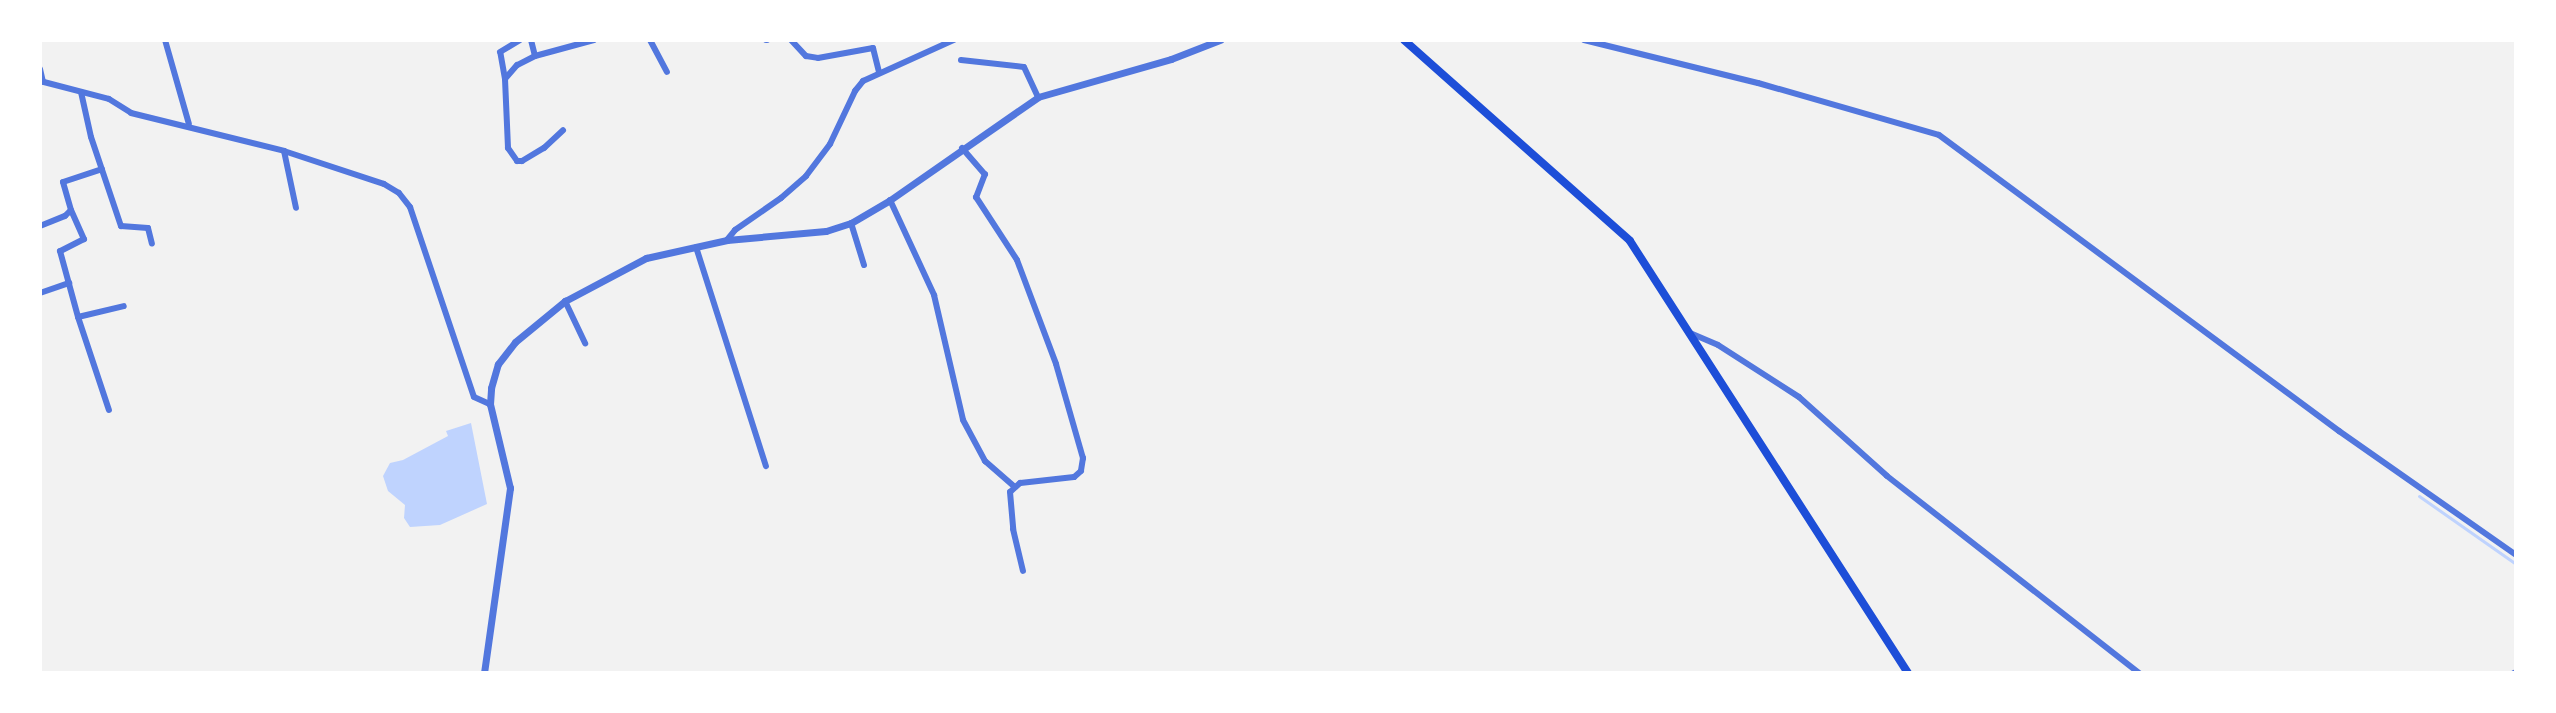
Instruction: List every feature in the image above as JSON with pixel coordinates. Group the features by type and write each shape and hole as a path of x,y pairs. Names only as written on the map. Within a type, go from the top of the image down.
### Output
{"main road":[{"path":"1404,40 1630,241 1908,673"}],"street":[{"path":"165,40 189,124"},
{"path":"520,40 500,52 505,79 508,148 517,161 527,159 563,130"},
{"path":"531,40 535,56"},
{"path":"505,79 517,65 535,56 594,40"},
{"path":"650,40 667,72"},
{"path":"791,40 806,56 818,58 873,48 879,72"},
{"path":"727,240 735,230 806,176 830,144 855,91 879,72 954,40"},
{"path":"484,673 510,488 490,404 498,364 515,342 565,301 646,258 727,240 826,231 851,223 890,200 1038,97 1171,59 1220,40"},
{"path":"1584,40 1758,83 1939,135 2339,431 2516,555"},
{"path":"961,60 1024,67 1038,97"},
{"path":"40,69 41,81 109,99 131,113 189,124 284,151 384,184 399,193 410,207 474,397 490,404"},
{"path":"81,92 121,226 148,228 152,244"},
{"path":"962,148 985,174 976,197 1017,260 1056,364 1083,458 1081,471 1074,477 1014,486 1010,492 1013,529 1023,571"},
{"path":"284,151 296,208"},
{"path":"102,169 63,182 84,239 60,251 109,410"},
{"path":"890,200 934,295 963,420 985,461 1014,486"},
{"path":"40,226 65,216 71,210"},
{"path":"851,223 864,265"},
{"path":"696,247 766,466"},
{"path":"40,293 69,283"},
{"path":"565,301 585,343"},
{"path":"78,317 124,306"},
{"path":"1688,332 1718,345 1799,397 1887,476 2139,673"}],"water":[{"path":"471,423 487,504 440,525 410,527 404,518 405,505 388,491 383,476 390,463 403,460 448,436 446,431"}],"waterway":[{"path":"2419,496 2516,564"}]}
